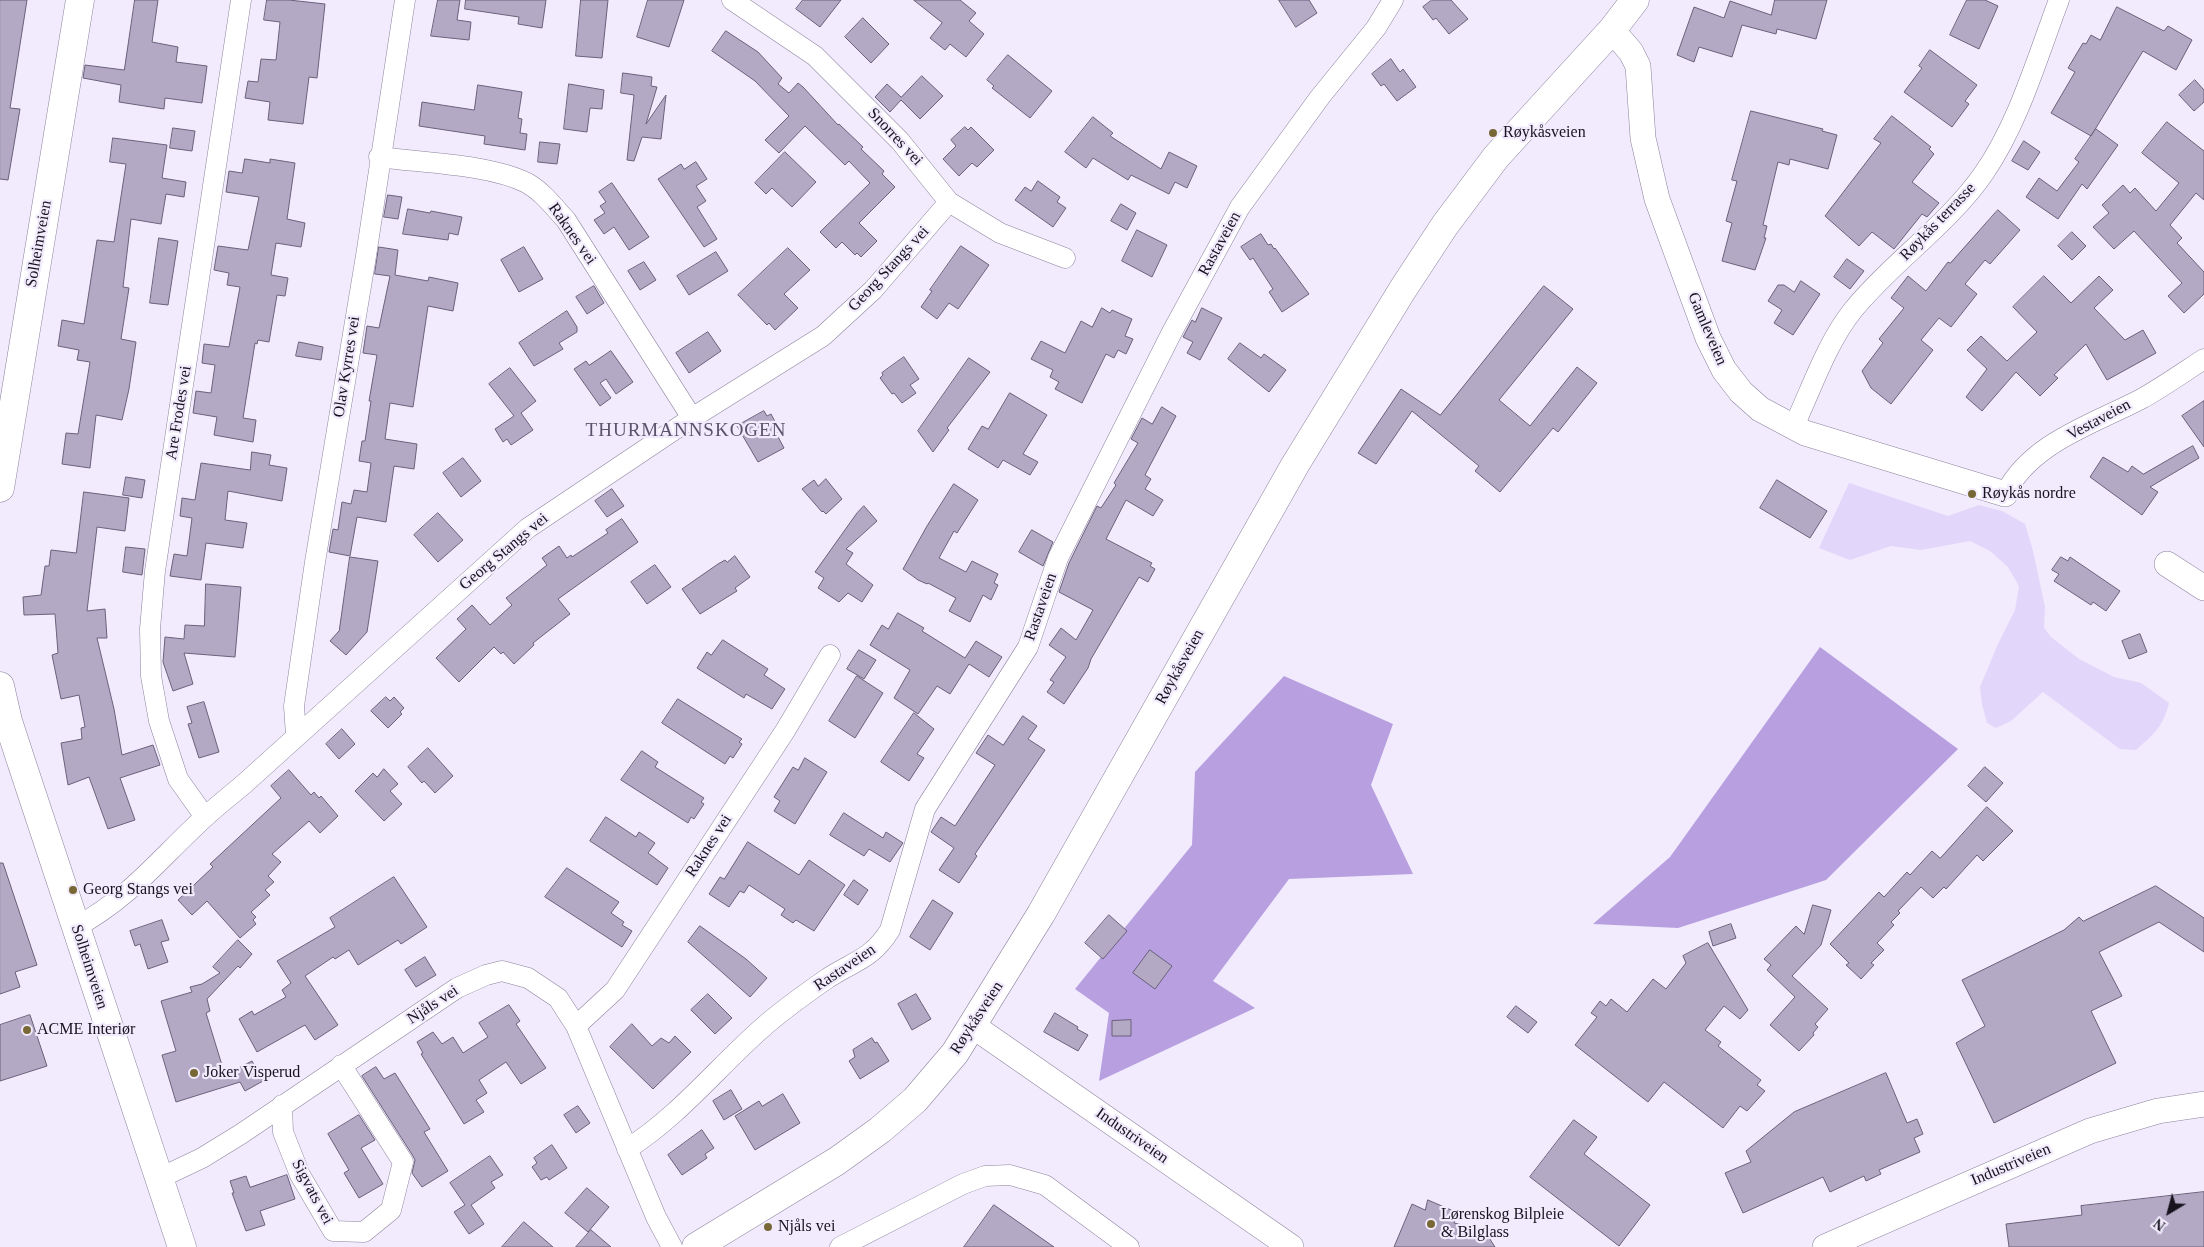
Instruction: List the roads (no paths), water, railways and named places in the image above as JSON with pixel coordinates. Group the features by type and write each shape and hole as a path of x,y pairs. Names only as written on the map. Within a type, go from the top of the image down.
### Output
{"main road":[{"name":"Solheimveien","path":"0,488 80,0"},
{"path":"1612,30 1635,0"},
{"name":"Røykåsveien","path":"696,1247 837,1161 880,1130 915,1100 932,1082 973,1026 1040,914 1295,465 1402,289 1445,225 1496,156 1612,30"},
{"name":"Solheimveien","path":"0,686 14,738 182,1247"}],"street":[{"name":"Are Frodes vei","path":"204,817 178,779 159,721 150,676 150,629 155,571 241,0"},
{"name":"Olav Kyrres vei","path":"296,735 294,706 315,562 366,256 379,157 405,0"},
{"name":"Snorres vei","path":"732,0 815,56 900,141 949,202 1000,233 1065,258"},
{"name":"Rastaveien","path":"627,1149 660,1125 762,1028 829,978 864,958 881,944 890,930 925,809 1028,647 1058,558 1172,332 1240,207 1320,96 1376,28 1393,0"},
{"name":"Røykås terrasse","path":"1793,428 1829,350 1853,311 1876,285 1955,208 1988,167 2006,133 2022,96 2059,0"},
{"name":"Gamleveien","path":"1612,30 1631,52 1638,66 1642,138 1651,180 1708,338 1724,370 1741,392 1760,409 1793,428 1820,438 2005,494"},
{"name":"Raknes vei","path":"379,157 496,172 528,184 545,197 566,220 692,418"},
{"name":"Georg Stangs vei","path":"76,928 122,898 204,817 244,784 296,735 528,528 692,418 823,336 873,290 949,202"},
{"name":"Vestaveien","path":"2005,494 2022,467 2038,454 2079,430 2157,390 2204,359"},
{"path":"2167,564 2204,588"},
{"name":"Raknes vei","path":"576,1026 616,990 785,731 830,655"},
{"name":"Njåls vei","path":"160,1178 202,1158 457,988 486,975 502,971 528,978 558,998 576,1026 656,1217 672,1247"},
{"name":"Industriveien","path":"973,1026 1291,1247"},
{"name":"Sigvats vei","path":"282,1105 283,1132 300,1175 333,1231 364,1232 391,1210 403,1162 341,1065"},
{"name":"Industriveien","path":"1825,1247 2090,1131 2158,1111 2204,1104"},
{"path":"840,1247 963,1184 985,1176 1010,1175 1046,1185 1130,1247"}],"place":[{"name":"Røykåsveien","path":"1493,133"},
{"name":"Røykås nordre","path":"1972,494"},
{"name":"Georg Stangs vei","path":"73,890"},
{"name":"ACME Interiør","path":"27,1030"},
{"name":"Joker Visperud","path":"194,1073"},
{"name":"Lørenskog Bilpleie & Bilglass","path":"1431,1224"},
{"name":"Njåls vei","path":"768,1227"}],"district":[{"name":"THURMANNSKOGEN","path":"686,431"}]}
